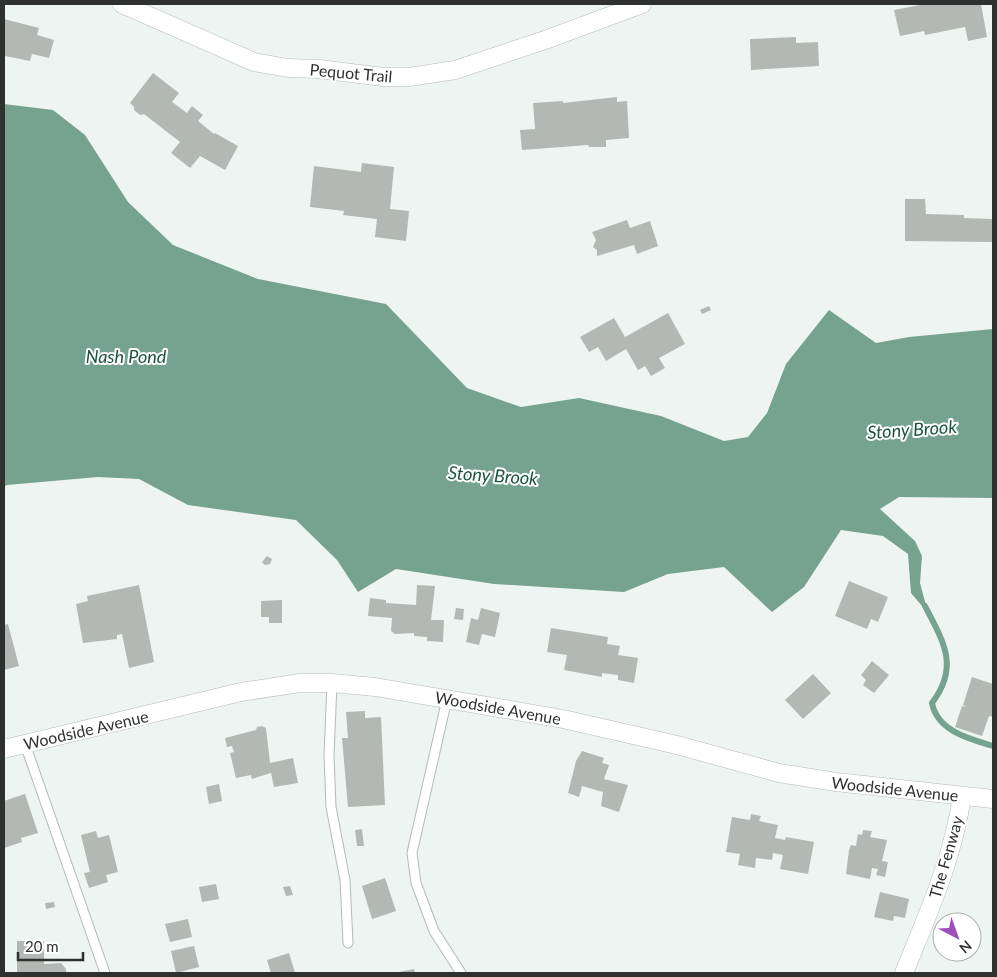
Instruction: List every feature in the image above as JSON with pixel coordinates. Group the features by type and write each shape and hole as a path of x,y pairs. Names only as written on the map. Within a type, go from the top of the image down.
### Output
{"street":[{"name":"Pequot Trail","path":"122,4 254,62 288,68 319,69 382,77 408,77 455,70 545,40 642,4"},
{"name":"Woodside Avenue","path":"4,749 241,692 300,683 332,683 446,699 601,727 779,774 993,799"},
{"name":"The Fenway","path":"904,973 938,890 958,827 962,796"}],"lane":[{"path":"332,683 328,755 331,807 345,880 348,943"},
{"path":"446,699 412,853 416,883 434,931 461,973"},
{"path":"25,744 105,973"}],"water":[{"name":"Nash Pond","path":"4,104 53,110 85,135 128,202 173,245 258,279 386,304 467,388 521,407 579,398 661,416 724,441 748,437 767,413 786,364 829,310 876,343 909,337 993,329 993,498 899,497 880,509 915,541 922,556 920,583 928,613 911,593 908,554 883,536 841,530 804,587 772,612 724,567 668,574 624,592 494,584 396,569 358,592 337,560 296,520 188,505 139,479 98,477 7,485 4,487"}],"building":[{"path":"925,4 981,4 987,37 968,41 965,27 925,35 924,31 900,36 894,10"},
{"path":"4,19 39,28 37,35 54,40 49,58 32,54 30,61 5,56"},
{"path":"796,37 796,43 818,42 819,66 751,70 750,39"},
{"path":"153,73 179,93 172,102 187,113 192,106 203,115 198,121 214,134 238,146 225,170 200,156 190,168 171,153 180,142 144,114 140,115 134,110 130,103"},
{"path":"617,97 617,102 627,101 629,138 606,140 606,147 589,147 588,145 522,150 520,130 535,129 533,103 563,101 563,103"},
{"path":"362,163 394,167 390,209 409,211 406,241 375,237 377,219 343,215 344,211 310,207 314,166 361,172"},
{"path":"905,199 925,199 926,214 964,215 964,218 993,219 993,242 905,241"},
{"path":"627,220 630,228 650,221 658,246 637,254 634,245 597,256 597,250 593,247 596,240 592,232"},
{"path":"709,306 711,310 702,314 700,310"},
{"path":"668,313 685,344 659,358 665,368 651,376 645,366 638,370 626,349 606,361 598,347 589,352 580,337 614,318 625,337"},
{"path":"267,556 272,559 270,564 265,565 262,562"},
{"path":"849,581 888,597 878,622 871,619 867,629 835,616"},
{"path":"139,585 154,662 129,668 122,634 117,635 117,639 83,643 76,604 88,601 87,596"},
{"path":"417,585 435,586 431,620 444,620 443,642 427,641 427,637 414,636 414,633 395,634 391,631 392,618 368,616 370,598 386,600 386,603 416,605"},
{"path":"282,600 282,623 269,623 269,617 261,617 261,601"},
{"path":"456,608 464,609 463,620 454,619"},
{"path":"481,608 500,613 495,637 482,634 479,645 466,642 471,618 478,620"},
{"path":"8,624 19,666 4,670 4,625"},
{"path":"551,628 608,637 607,644 620,646 618,655 638,658 634,683 618,680 618,675 602,673 602,677 564,670 567,655 547,652"},
{"path":"872,661 889,675 874,693 863,685 866,680 861,675"},
{"path":"813,674 831,693 803,719 785,700"},
{"path":"972,677 993,684 993,717 989,716 982,736 955,727 962,706 966,707 963,705"},
{"path":"365,711 365,718 381,717 385,805 348,807 342,738 348,738 346,712"},
{"path":"262,726 266,728 270,763 293,758 298,783 274,787 271,773 252,779 251,775 236,778 230,753 234,752 232,746 227,747 225,738 256,730 257,727"},
{"path":"582,751 604,758 602,763 609,765 604,779 628,785 619,812 601,806 603,792 582,786 579,797 568,793 576,761"},
{"path":"219,784 222,801 209,804 206,787"},
{"path":"25,794 38,833 21,838 22,842 4,848 4,801"},
{"path":"751,814 761,816 759,821 778,825 775,838 785,840 786,837 814,842 808,874 780,869 783,855 773,853 772,860 756,858 755,868 738,865 740,854 726,852 732,817 750,820"},
{"path":"362,829 364,846 357,846 355,830"},
{"path":"863,830 872,831 870,837 887,840 882,861 888,862 885,877 876,875 878,869 872,868 870,879 846,874 849,850 851,845 856,846 858,834 862,835"},
{"path":"96,831 98,838 109,835 118,872 106,875 108,882 89,888 84,873 90,872 81,835"},
{"path":"385,878 396,911 372,919 362,886"},
{"path":"216,884 219,899 202,902 199,887"},
{"path":"290,886 293,895 286,896 283,887"},
{"path":"880,892 909,899 905,918 894,916 893,921 874,917"},
{"path":"54,902 55,907 46,909 45,903"},
{"path":"188,919 192,937 170,942 165,924"},
{"path":"17,941 44,941 44,964 61,963 66,969 66,973 17,973"},
{"path":"194,946 199,967 176,973 171,951"},
{"path":"289,953 295,973 271,973 267,960"},
{"path":"414,969 415,973 399,973 399,972"}],"waterway":[{"path":"925,606 943,642 946,654 945,677 932,703 935,713 947,727 965,737 993,746"}],"water label":[{"name":"Stony Brook","path":"912,430"},
{"name":"Stony Brook","path":"493,476"}]}
